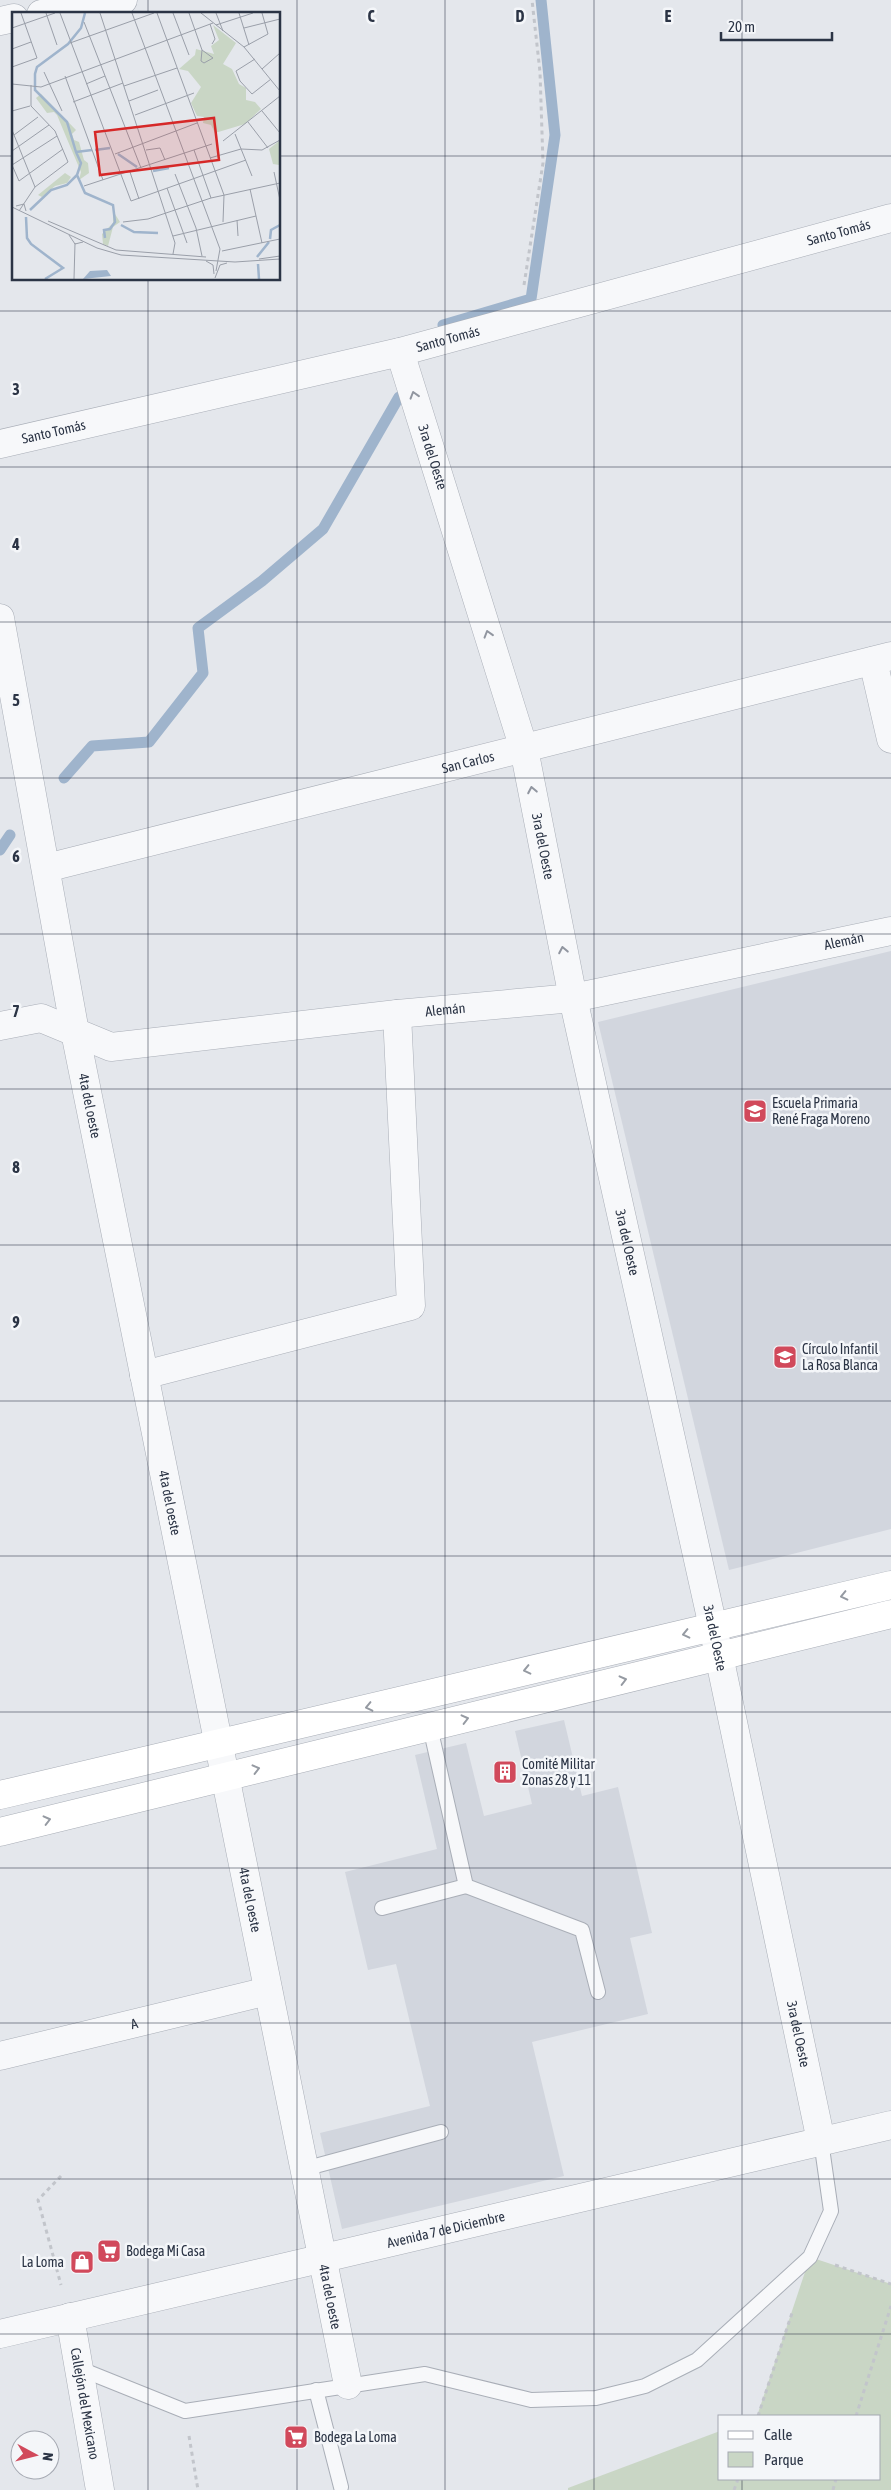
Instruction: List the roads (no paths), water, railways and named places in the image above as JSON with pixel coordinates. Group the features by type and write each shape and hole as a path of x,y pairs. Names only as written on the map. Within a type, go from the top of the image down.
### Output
{"main road":[{"path":"0,1795 891,1584"},
{"path":"0,1832 891,1614"}],"street":[{"path":"53,12 123,0"},
{"name":"Santo Tomás","path":"0,444 400,352 891,218"},
{"name":"3ra del Oeste","path":"400,352 524,749 572,998 720,1657 821,2141"},
{"name":"4ta del oeste","path":"0,618 75,1032 348,2385"},
{"path":"882,659 891,739"},
{"name":"San Carlos","path":"46,868 882,659"},
{"name":"Alemán","path":"0,1026 41,1018 111,1047 397,1014 572,998 891,931"},
{"path":"144,1375 410,1306 397,1014"},
{"name":"A","path":"0,2056 268,1991"},
{"name":"Avenida 7 de Diciembre","path":"0,2334 891,2126"},
{"name":"Callejón del Mexicano","path":"70,2317 100,2490"}],"lane":[{"path":"430,1727 466,1886"},
{"path":"382,1908 466,1886 582,1930 598,1992"},
{"path":"304,2169 441,2132"},
{"path":"78,2368 186,2411 425,2374 531,2400 596,2398 645,2386 697,2360 810,2258 831,2212 821,2141"},
{"path":"316,2390 341,2487"}],"waterway":[{"path":"443,325 531,299 555,135 541,0"},
{"path":"64,778 92,746 149,742 203,673 198,628 262,581 323,529 399,397"},
{"path":"0,850 10,835"}],"place":[{"name":"Escuela Primaria René Fraga Moreno","path":"755,1111"},
{"name":"Círculo Infantil La Rosa Blanca","path":"785,1357"},
{"name":"Comité Militar Zonas 28 y 11","path":"505,1772"},
{"name":"Bodega Mi Casa","path":"109,2251"},
{"name":"La Loma","path":"82,2262"},
{"name":"Bodega La Loma","path":"296,2437"}]}
